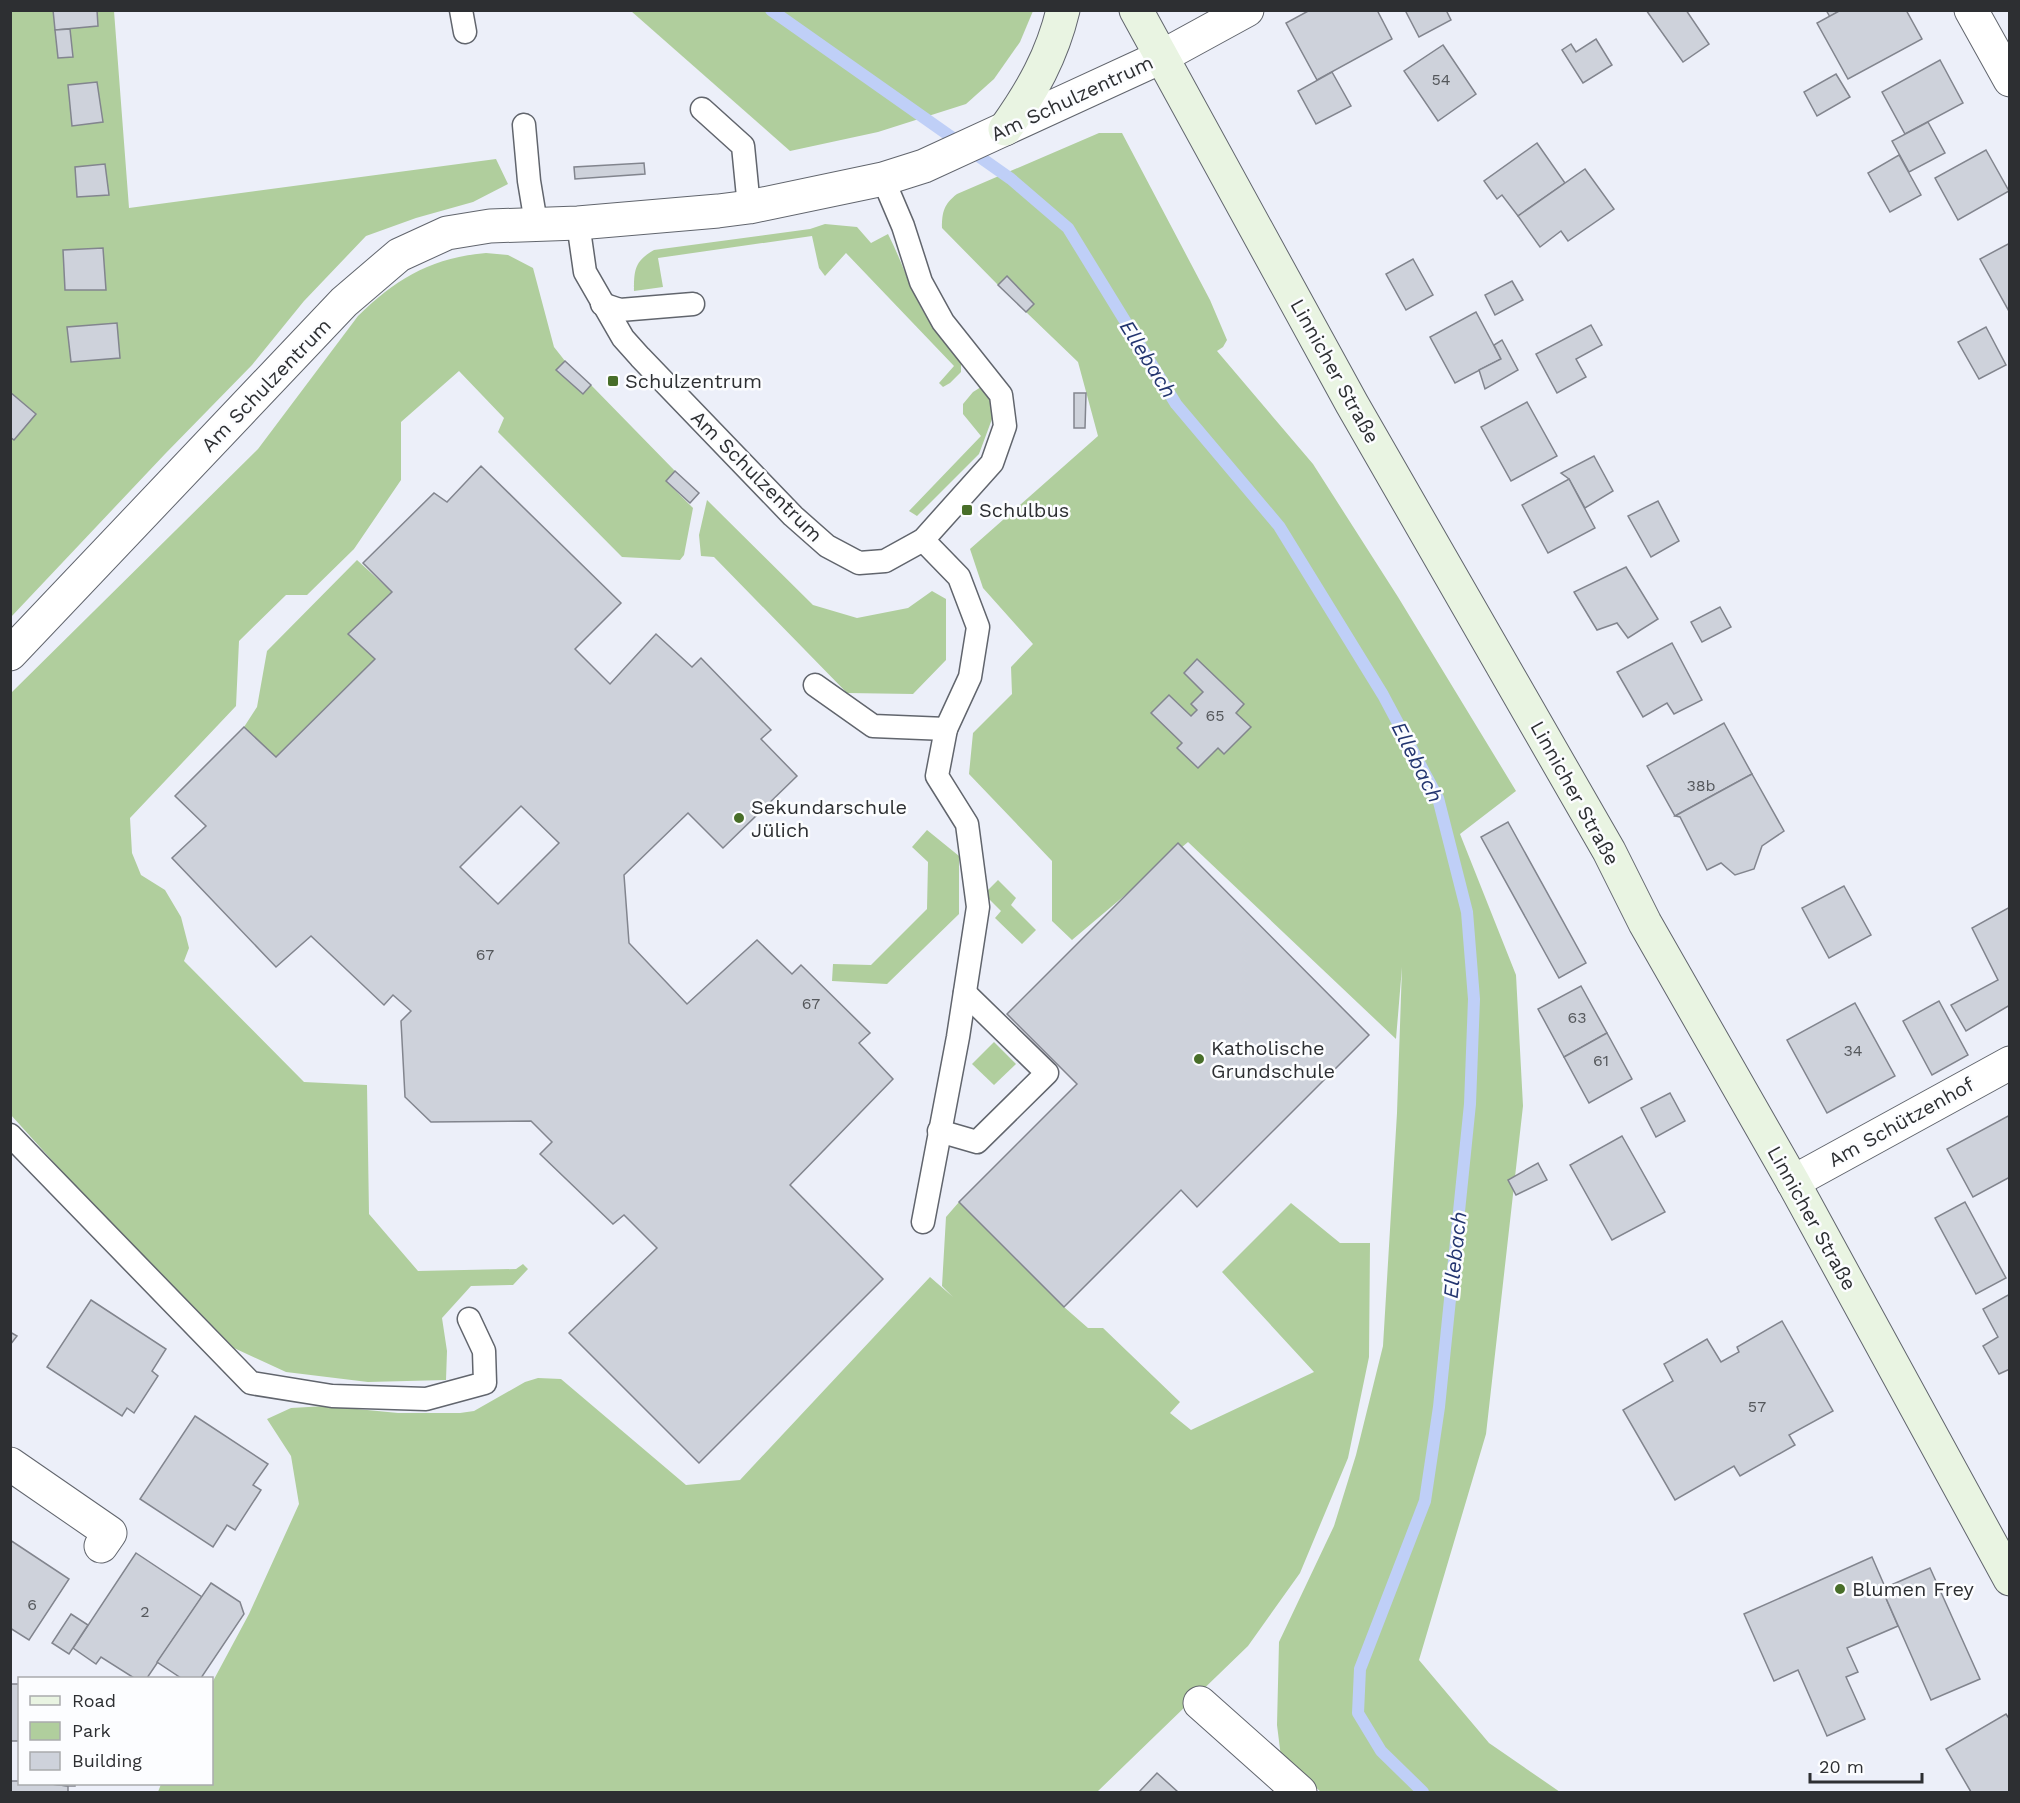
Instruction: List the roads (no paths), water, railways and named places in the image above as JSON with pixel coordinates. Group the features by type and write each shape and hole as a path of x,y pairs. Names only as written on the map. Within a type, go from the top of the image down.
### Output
{"main road":[{"path":"997,133 1032,90 1053,47 1064,10"},
{"name":"Linnicher Straße","path":"1136,10 1350,399 1609,851 1645,923 1792,1182 2010,1579"}],"street":[{"name":"Am Schulzentrum","path":"10,654 344,302 399,255 447,233 490,226 663,217 749,207 883,179 924,166 1161,57 1247,10"},
{"path":"1971,10 2010,80"},
{"name":"Am Schützenhof","path":"1792,1182 2010,1063"},
{"path":"10,1464 110,1533 101,1546"},
{"path":"1200,1702 1300,1792"}],"lane":[{"path":"702,109 743,146 749,207"},
{"path":"524,125 529,181 536,223"},
{"name":"Am Schulzentrum","path":"578,223 585,272 623,338 640,357 793,516 826,546 859,563 885,561 923,540 992,463 1005,426 1001,395 943,322 921,282 903,226 883,179"},
{"path":"602,304 620,310 693,304"},
{"path":"923,540 959,577 978,627 970,677 946,729 937,776 967,824 978,907 958,1037 923,1222"},
{"path":"815,685 873,726 946,729"},
{"path":"939,1131 977,1142 1047,1073 965,993"},
{"path":"10,1135 251,1383 332,1396 426,1399 484,1383 484,1351 469,1319"}],"waterway":[{"name":"Ellebach","path":"771,10 1011,179 1068,228 1176,404 1279,526 1383,695 1438,798 1467,912 1474,999 1470,1104 1439,1407 1425,1501 1360,1669 1358,1713 1381,1751 1423,1792"}],"place":[{"name":"Schulzentrum","path":"613,381"},
{"name":"Schulbus","path":"967,510"},
{"name":"Sekundarschule Jülich","path":"739,818"},
{"name":"Katholische Grundschule","path":"1199,1059"},
{"name":"Blumen Frey","path":"1840,1589"}]}
